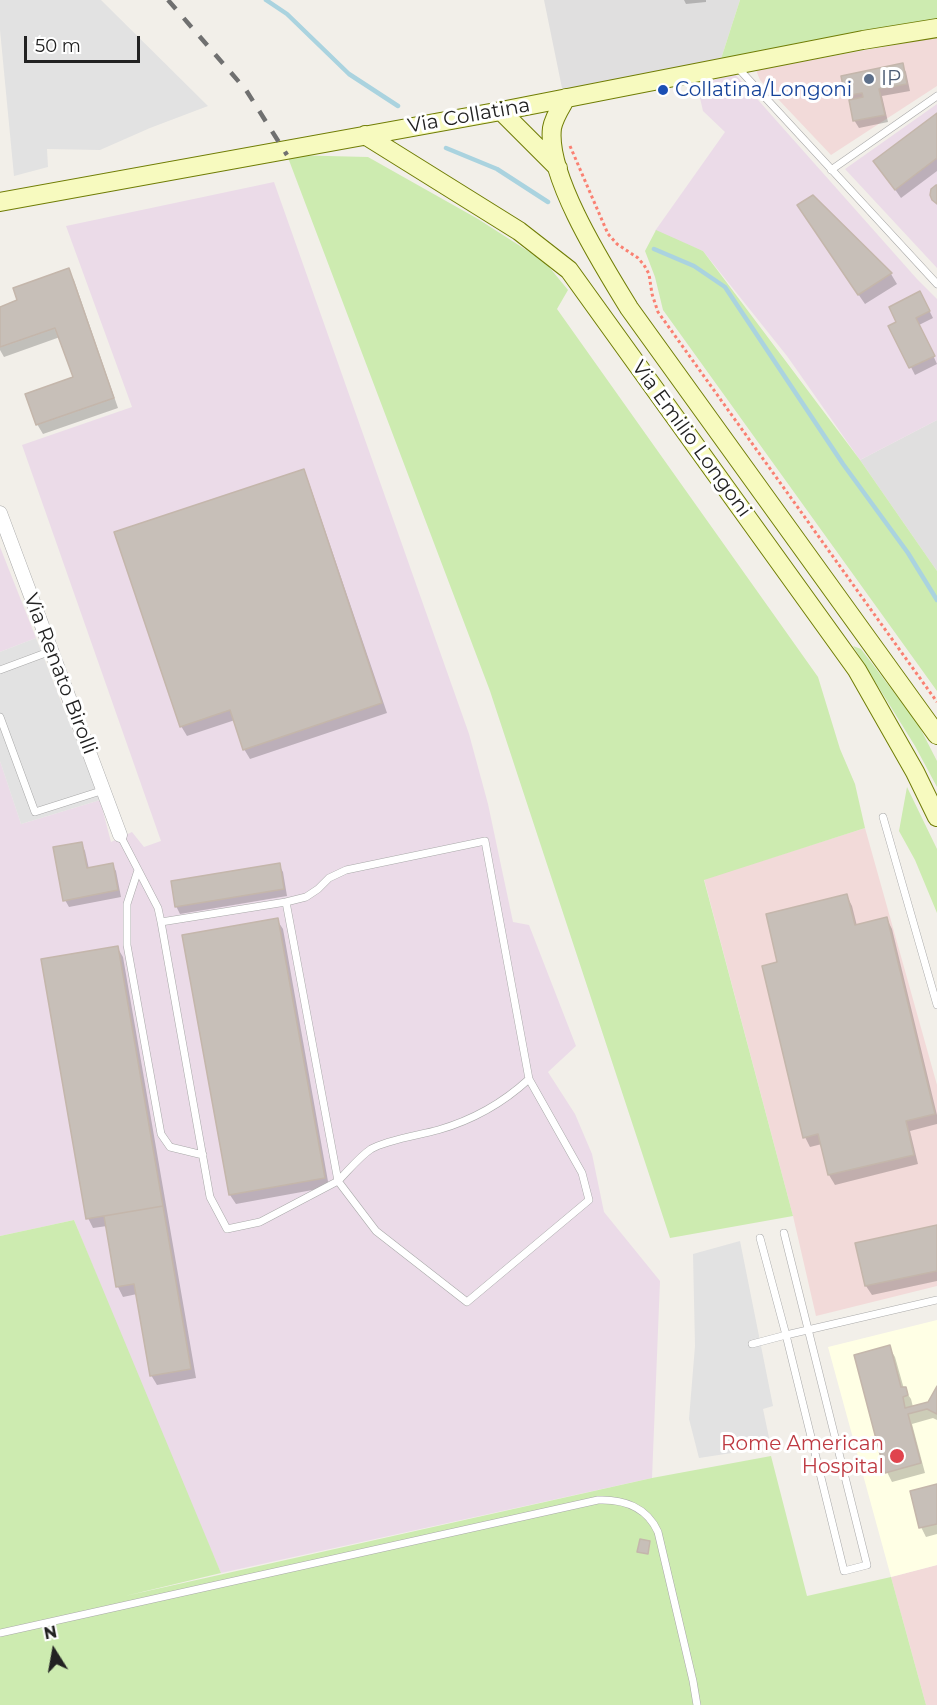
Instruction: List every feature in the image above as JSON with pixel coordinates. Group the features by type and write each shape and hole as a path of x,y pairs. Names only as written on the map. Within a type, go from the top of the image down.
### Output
{"street":[{"name":"Via Collatina","path":"0,202 501,111 863,39 937,28"},
{"name":"Via Emilio Longoni","path":"566,98 552,130 558,168 574,210 600,259 630,308 937,735"},
{"path":"501,111 558,168"},
{"name":"Via Emilio Longoni","path":"365,135 519,231 569,270 857,669 915,772 937,817"},
{"name":"Via Renato Birolli","path":"0,513 120,835"}],"lane":[{"path":"736,66 937,284"},
{"path":"831,170 937,96"},
{"path":"0,670 51,651"},
{"path":"0,717 35,812 104,790"},
{"path":"883,817 937,1005"},
{"path":"120,835 158,908 210,1197 228,1229 260,1222 338,1181 372,1149 439,1130 478,1115 509,1097 529,1078"},
{"path":"161,922 286,902 306,897 329,878 346,870 485,841 529,1078 582,1173 589,1200 466,1302 376,1232 338,1181 286,902"},
{"path":"138,870 127,904 128,945 161,1134 170,1147 203,1155"},
{"path":"760,1238 844,1571 867,1565 784,1233"},
{"path":"752,1344 937,1300"},
{"path":"0,1633 608,1499 625,1503 644,1512 658,1532 697,1705"}],"path":[{"path":"568,138 608,234 638,258 649,274 658,312 937,702"}],"shaded area":[{"path":"0,0 101,0 208,106 100,150 47,149 48,167 14,176 0,30"},
{"path":"544,0 740,0 720,62 563,93"},
{"path":"937,37 937,86 831,155 760,80 756,70"},
{"path":"735,74 937,299 937,420 860,460 787,356 703,251 655,231 725,132 703,111 697,85"},
{"path":"937,104 937,268 845,169"},
{"path":"274,182 469,734 488,804 513,922 529,925 576,1046 548,1072 575,1114 592,1154 604,1212 660,1281 652,1478 221,1573 152,1413 74,1220 0,1236 0,761 21,824 100,800 111,842 132,832 144,847 161,841 22,445 132,407 66,226"},
{"path":"937,420 937,571 860,460"},
{"path":"0,547 36,638 0,652"},
{"path":"36,638 100,800 21,824 0,761 0,652"},
{"path":"865,828 937,1085 937,1286 816,1316 793,1216 704,879"},
{"path":"740,1241 773,1406 763,1409 771,1447 699,1458 689,1419 695,1346 693,1254"},
{"name":"Rome American Hospital","path":"937,1320 937,1565 891,1577 828,1347"},
{"path":"937,1565 937,1705 926,1705 891,1577"}],"green space":[{"path":"740,0 937,0 937,21 720,62"},
{"path":"287,155 368,157 478,219 545,262 568,290 557,309 818,677 840,749 855,784 865,828 704,880 793,1216 670,1238 490,691"},
{"path":"656,230 703,251 860,460 937,571 937,691 663,310 655,277 645,251"},
{"path":"853,646 861,649 918,724 937,761 937,787 915,746"},
{"path":"907,787 937,849 937,913 915,860 899,831"},
{"path":"74,1220 221,1573 125,1596 652,1478 771,1456 807,1596 891,1577 926,1705 0,1705 0,1236"}],"building":[{"path":"903,63 907,84 879,89 885,115 853,121 849,100 863,97 862,93 845,96 841,76"},
{"path":"937,113 937,158 895,190 873,161"},
{"path":"936,185 937,204 930,195 931,189"},
{"path":"813,195 892,273 858,295 797,205"},
{"path":"69,268 114,398 36,425 25,394 73,377 55,328 0,347 0,307 17,300 13,288"},
{"path":"920,291 930,311 916,318 935,356 909,368 888,326 896,322 889,307"},
{"path":"304,469 382,703 243,750 230,710 180,727 114,532"},
{"path":"82,842 87,868 113,863 118,890 63,901 53,847"},
{"path":"280,863 284,889 175,907 171,881"},
{"path":"847,894 855,925 887,917 935,1114 906,1121 914,1155 828,1175 818,1134 803,1138 762,966 777,962 766,914"},
{"path":"278,918 325,1178 229,1195 182,935"},
{"path":"118,946 163,1206 86,1219 41,959"},
{"path":"163,1206 191,1369 150,1376 134,1284 116,1287 104,1216"},
{"path":"937,1225 937,1271 865,1286 855,1243"},
{"path":"890,1345 901,1387 906,1387 908,1395 903,1397 905,1408 928,1402 937,1386 937,1414 927,1409 908,1414 921,1463 885,1473 854,1355"},
{"path":"937,1484 937,1524 919,1528 910,1491"},
{"path":"640,1539 650,1541 648,1554 637,1552"}],"waterway":[{"path":"266,0 287,14 349,74 398,106"},
{"path":"446,148 497,169 548,202"},
{"path":"654,249 694,266 725,287 843,464 908,553 937,600"}],"railway":[{"path":"168,0 246,90 287,155"}],"place":[{"name":"IP","path":"869,79"},
{"name":"Collatina/Longoni","path":"663,90"},
{"name":"Rome American Hospital","path":"897,1456"}]}
